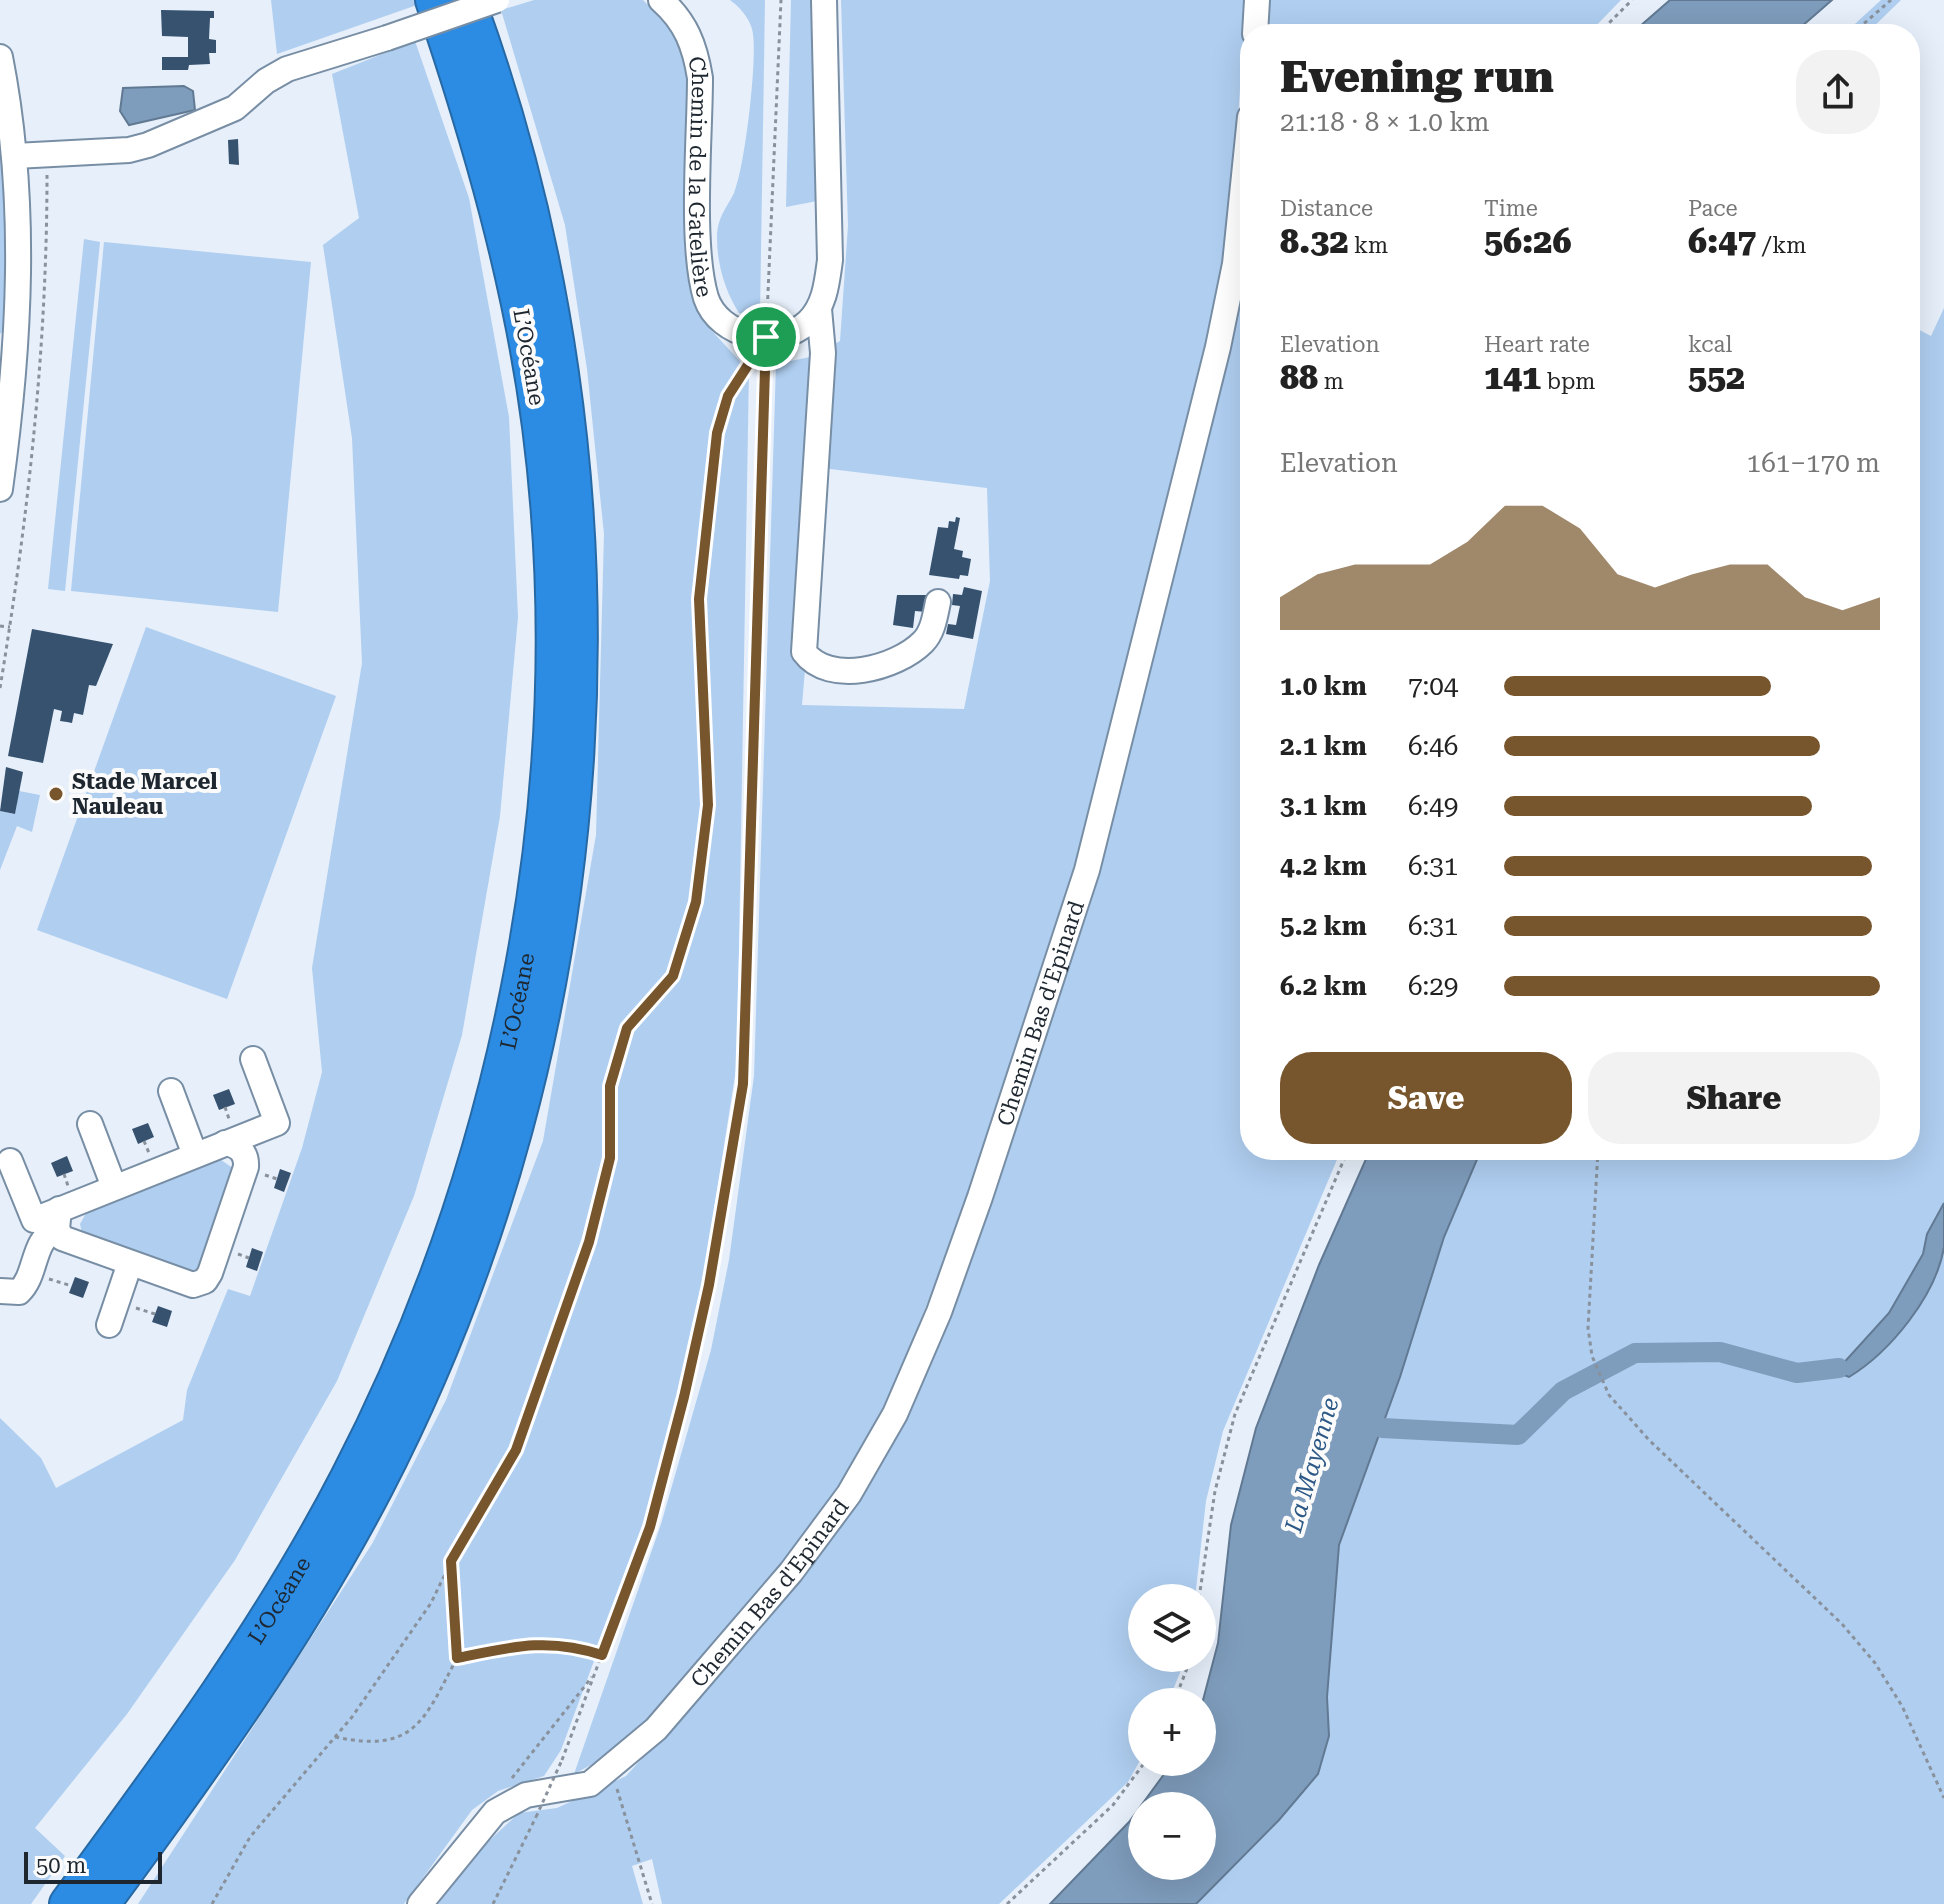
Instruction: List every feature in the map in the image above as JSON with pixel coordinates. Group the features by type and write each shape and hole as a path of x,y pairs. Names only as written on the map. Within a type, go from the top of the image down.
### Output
{"highway":[{"name":"L’Océane","path":"68,1904 257,1636 321,1529 374,1428 409,1350 460,1213 498,1081 522,975 538,867 551,721 552,578 548,501 541,428 516,286 478,138 434,0"},
{"name":"L’Océane","path":"101,1904 266,1671 375,1485 422,1386 482,1230 512,1135 543,1007 561,898 576,758 580,623 573,484 561,374 535,232 508,128 466,0"}],"street":[{"path":"15,156 129,150 148,145 235,108 266,81 287,69 497,0"},
{"name":"Chemin de la Gatelière","path":"661,0 687,29 696,53 700,78 703,287 716,317 736,330 766,337"},
{"path":"824,0 830,260 819,309 823,353 804,652 824,669 843,672 880,664 921,644 931,631 938,602"},
{"path":"1256,24 1257,0"},
{"path":"0,57 15,156 21,248 7,346 0,489"},
{"name":"Chemin Bas d'Epinard","path":"507,1804 537,1792 580,1788 611,1770 656,1729 711,1669 791,1572 849,1494 895,1414 939,1312 1033,1041 1087,870 1218,347 1240,218"},
{"path":"766,337 791,333 807,323 819,309"},
{"path":"0,1291 19,1292 28,1284 42,1239 58,1219 114,1187 277,1123 253,1059"},
{"path":"171,1091 195,1155"},
{"path":"90,1124 114,1187"},
{"path":"58,1219 62,1238 193,1285 208,1278 246,1167 241,1150 235,1144 225,1143"},
{"path":"10,1161 34,1220 58,1219"},
{"path":"109,1325 130,1263"},
{"path":"420,1904 484,1823 507,1804"}],"path":[{"path":"493,1904 562,1760 650,1527 709,1285 743,1084 766,337 781,0"},
{"path":"1608,24 1632,0"},
{"path":"1863,24 1891,0"},
{"path":"0,688 42,352 47,268 47,154"},
{"path":"212,1904 250,1837 335,1737 431,1603 451,1561 516,1450 589,1242 610,1158 610,1086 627,1028 673,976 696,902 708,805 699,599 717,433 728,396 766,337"},
{"path":"0,626 10,627"},
{"path":"1201,1584 1215,1491 1235,1414 1344,1160"},
{"path":"1597,1160 1588,1328 1595,1364 1609,1395 1649,1440 1842,1624 1875,1663 1902,1706 1944,1798"},
{"path":"335,1737 365,1743 409,1733 426,1716 457,1658 451,1561"},
{"path":"457,1658 524,1644 570,1645 602,1655"},
{"path":"507,1804 513,1775 594,1674"},
{"path":"611,1770 652,1904"},
{"path":"1007,1904 1113,1805 1135,1776"}],"shaded area":[{"path":"271,0 415,0 417,5 277,54"},
{"path":"534,0 643,0 672,29 684,49 693,101 694,291 711,330 749,371 737,1063 695,1331 644,1526 561,1750 544,1776 498,1791 472,1810 404,1904 138,1904 372,1544 446,1400 543,1141 596,835 604,534 587,369 565,225 501,10"},
{"path":"730,0 765,0 760,314 739,313 723,277 717,248 722,214 734,193 742,161 754,48 750,24"},
{"path":"791,0 816,0 817,201 786,207"},
{"path":"841,0 1247,0 1245,24 1240,24 1240,91 1228,246 1183,449 1092,817 953,1237 899,1376 860,1461 771,1582 630,1744 574,1774 661,1524 711,1350 729,1260 754,1076 776,364 810,357 840,341 848,226","holes":["822,468 987,488 990,581 964,709 802,705"]},
{"path":"1268,0 1621,0 1598,24 1265,24"},
{"path":"1881,0 1901,0 1876,24 1855,24"},
{"path":"415,41 469,198 509,417 518,617 500,816 462,1035 414,1196 337,1381 235,1560 127,1714 35,1828 65,1856 31,1904 0,1904 0,1418 41,1458 56,1488 183,1420 187,1390 228,1289 250,1296 302,1148 322,1072 312,968 362,663 352,438 323,245 359,218 332,74"},
{"path":"0,121 8,182 6,328 0,334"},
{"path":"84,239 100,242 65,591 48,589"},
{"path":"104,242 311,262 278,612 71,591"},
{"path":"1240,287 1240,1160 1337,1160 1223,1431 1206,1501 1197,1584 1128,1584 1128,1672 1180,1672 1174,1688 1128,1688 1128,1776 1131,1776 999,1904 662,1904 652,1859 632,1866 643,1904 438,1904 476,1853 519,1813 557,1808 626,1776 764,1625 877,1459 1089,899 1162,621"},
{"path":"1944,308 1944,1203 1927,1234 1923,1254 1889,1313 1839,1368 1850,1376 1883,1351 1908,1321 1944,1248 1944,1904 1196,1904 1279,1820 1318,1774 1329,1736 1327,1697 1339,1545 1400,1377 1444,1237 1477,1160 1920,1160 1920,330 1931,336"},
{"path":"146,627 336,696 227,999 37,930"},
{"path":"19,791 40,795 32,832 17,826 0,870 0,811 15,814"},
{"path":"217,1157 231,1167 232,1177 200,1269 182,1273 82,1233 80,1224 91,1204"}],"water":[{"path":"1670,0 1832,0 1804,24 1642,24"},
{"path":"184,86 193,91 195,110 129,125 120,111 123,88"},
{"name":"La Mayenne","path":"1366,1160 1477,1160 1444,1237 1400,1377 1339,1545 1327,1697 1329,1736 1318,1774 1279,1820 1196,1904 1050,1904 1128,1823 1128,1880 1216,1880 1216,1792 1151,1792 1163,1776 1216,1776 1216,1688 1206,1688 1210,1672 1216,1672 1231,1525 1256,1428 1319,1265"},
{"path":"1944,1203 1944,1247 1932,1284 1921,1303 1880,1353 1849,1377 1841,1374 1839,1368 1889,1313 1923,1254 1927,1234"}],"building":[{"path":"161,10 214,11 214,18 210,18 209,39 216,40 216,53 209,53 210,64 189,65 188,70 162,70 162,57 188,57 188,37 162,36"},
{"path":"238,139 239,165 229,164 228,140"},
{"path":"956,517 960,518 954,549 963,551 962,557 971,559 968,576 960,575 959,579 929,575 938,527 948,528 949,521 955,522"},
{"path":"964,587 982,591 973,639 946,634 948,624 956,625 960,606 952,605 953,594 962,595"},
{"path":"897,595 928,595 926,612 915,611 913,628 893,625"},
{"path":"32,629 113,644 96,686 89,685 83,715 74,713 72,723 60,721 62,711 54,709 43,763 8,756"},
{"path":"6,767 23,772 15,814 0,811"},
{"path":"229,1089 235,1104 219,1110 213,1095"},
{"path":"148,1123 154,1137 138,1144 132,1129"},
{"path":"67,1156 73,1171 57,1177 51,1163"},
{"path":"280,1169 291,1173 284,1192 274,1188"},
{"path":"252,1248 263,1252 257,1271 246,1267"},
{"path":"75,1277 89,1282 83,1298 69,1293"},
{"path":"158,1306 172,1311 167,1327 152,1322"}],"waterway":[{"path":"1382,1428 1518,1435 1563,1391 1635,1353 1720,1352 1797,1373 1839,1368"}],"place":[{"name":"Stade Marcel Nauleau","path":"56,794"}],"route":[{"path":"766,337 743,1084 709,1285 684,1397 650,1527 602,1655 570,1645 524,1644 457,1658 451,1561 516,1450 589,1242 610,1158 610,1086 627,1028 673,976 696,902 708,805 699,599 717,433 728,396 766,337"}]}
